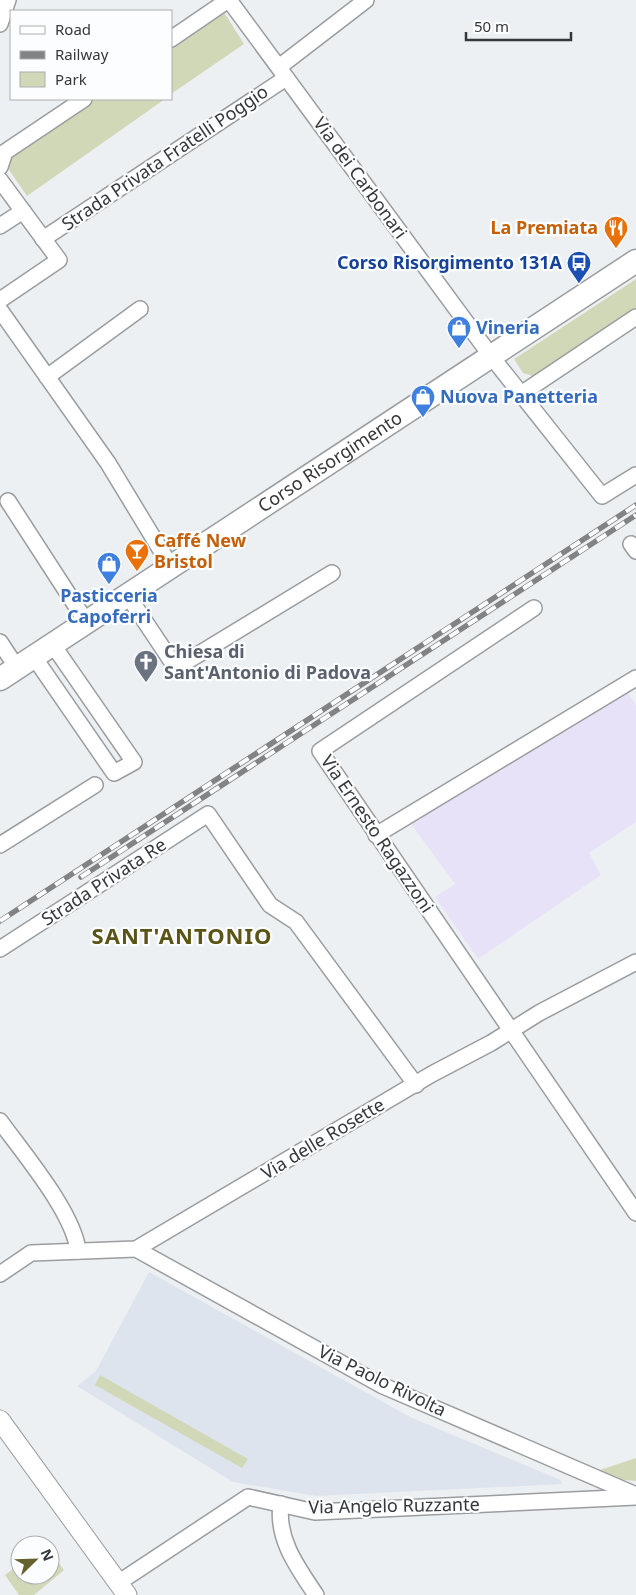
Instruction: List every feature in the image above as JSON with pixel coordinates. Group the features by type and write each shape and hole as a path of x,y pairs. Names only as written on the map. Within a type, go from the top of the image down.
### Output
{"main road":[{"name":"Corso Risorgimento","path":"17,668 636,261"}],"street":[{"path":"0,24 8,0"},
{"path":"172,38 229,0"},
{"name":"Via dei Carbonari","path":"229,0 490,356 602,496 636,475"},
{"name":"Strada Privata Fratelli Poggio","path":"44,239 282,73 366,0"},
{"path":"0,167 5,152 83,100"},
{"path":"0,180 59,260 0,300"},
{"path":"0,226 22,210"},
{"path":"48,377 140,309"},
{"path":"0,310 108,463 171,567"},
{"path":"521,394 636,317"},
{"path":"8,502 87,623"},
{"path":"128,596 176,668 332,573"},
{"name":"Via Ernesto Ragazzoni","path":"534,608 320,750 509,1031 635,1209"},
{"path":"0,642 17,668 114,773 134,762 53,645"},
{"path":"376,834 636,678"},
{"path":"0,845 95,785"},
{"name":"Strada Privata Re","path":"0,949 208,814 270,905 296,922 416,1084"},
{"name":"Via delle Rosette","path":"0,1274 31,1253 136,1249 416,1084 636,962"},
{"path":"0,1120 62,1209 75,1233 78,1251"},
{"name":"Via Paolo Rivolta","path":"136,1249 381,1385 636,1496"},
{"path":"2,1426 123,1589"},
{"name":"Via Angelo Ruzzante","path":"123,1589 248,1497 315,1512 636,1496"},
{"path":"281,1504 280,1513 285,1543 296,1566 316,1595"}],"shaded area":[{"path":"625,689 636,705 636,822 589,853 601,875 478,959 435,897 455,884 408,820"},
{"path":"149,1272 412,1418 561,1480 562,1484 316,1496 233,1482 77,1386 96,1371"}],"green space":[{"path":"222,9 244,44 172,93 172,43"},
{"path":"90,100 164,100 27,196 5,164 11,155"},
{"path":"636,279 636,311 536,377 523,373 514,359"},
{"path":"100,1375 248,1459 242,1468 95,1385"},
{"path":"636,1458 636,1481 624,1480 600,1470"},
{"path":"60,1565 64,1570 60,1573"},
{"path":"10,1571 10,1582 5,1575"},
{"path":"12,1585 46,1585 34,1595 19,1595"}],"railway":[{"path":"0,921 636,505"},
{"path":"81,877 636,515"}],"place":[{"name":"La Premiata","path":"616,249"},
{"name":"Corso Risorgimento 131A","path":"579,284"},
{"name":"Vineria","path":"459,349"},
{"name":"Nuova Panetteria","path":"423,418"},
{"name":"Caffé New Bristol","path":"137,572"},
{"name":"Pasticceria Capoferri","path":"109,585"},
{"name":"Chiesa di Sant'Antonio di Padova","path":"146,683"}],"district":[{"name":"SANT'ANTONIO","path":"182,936"}]}
